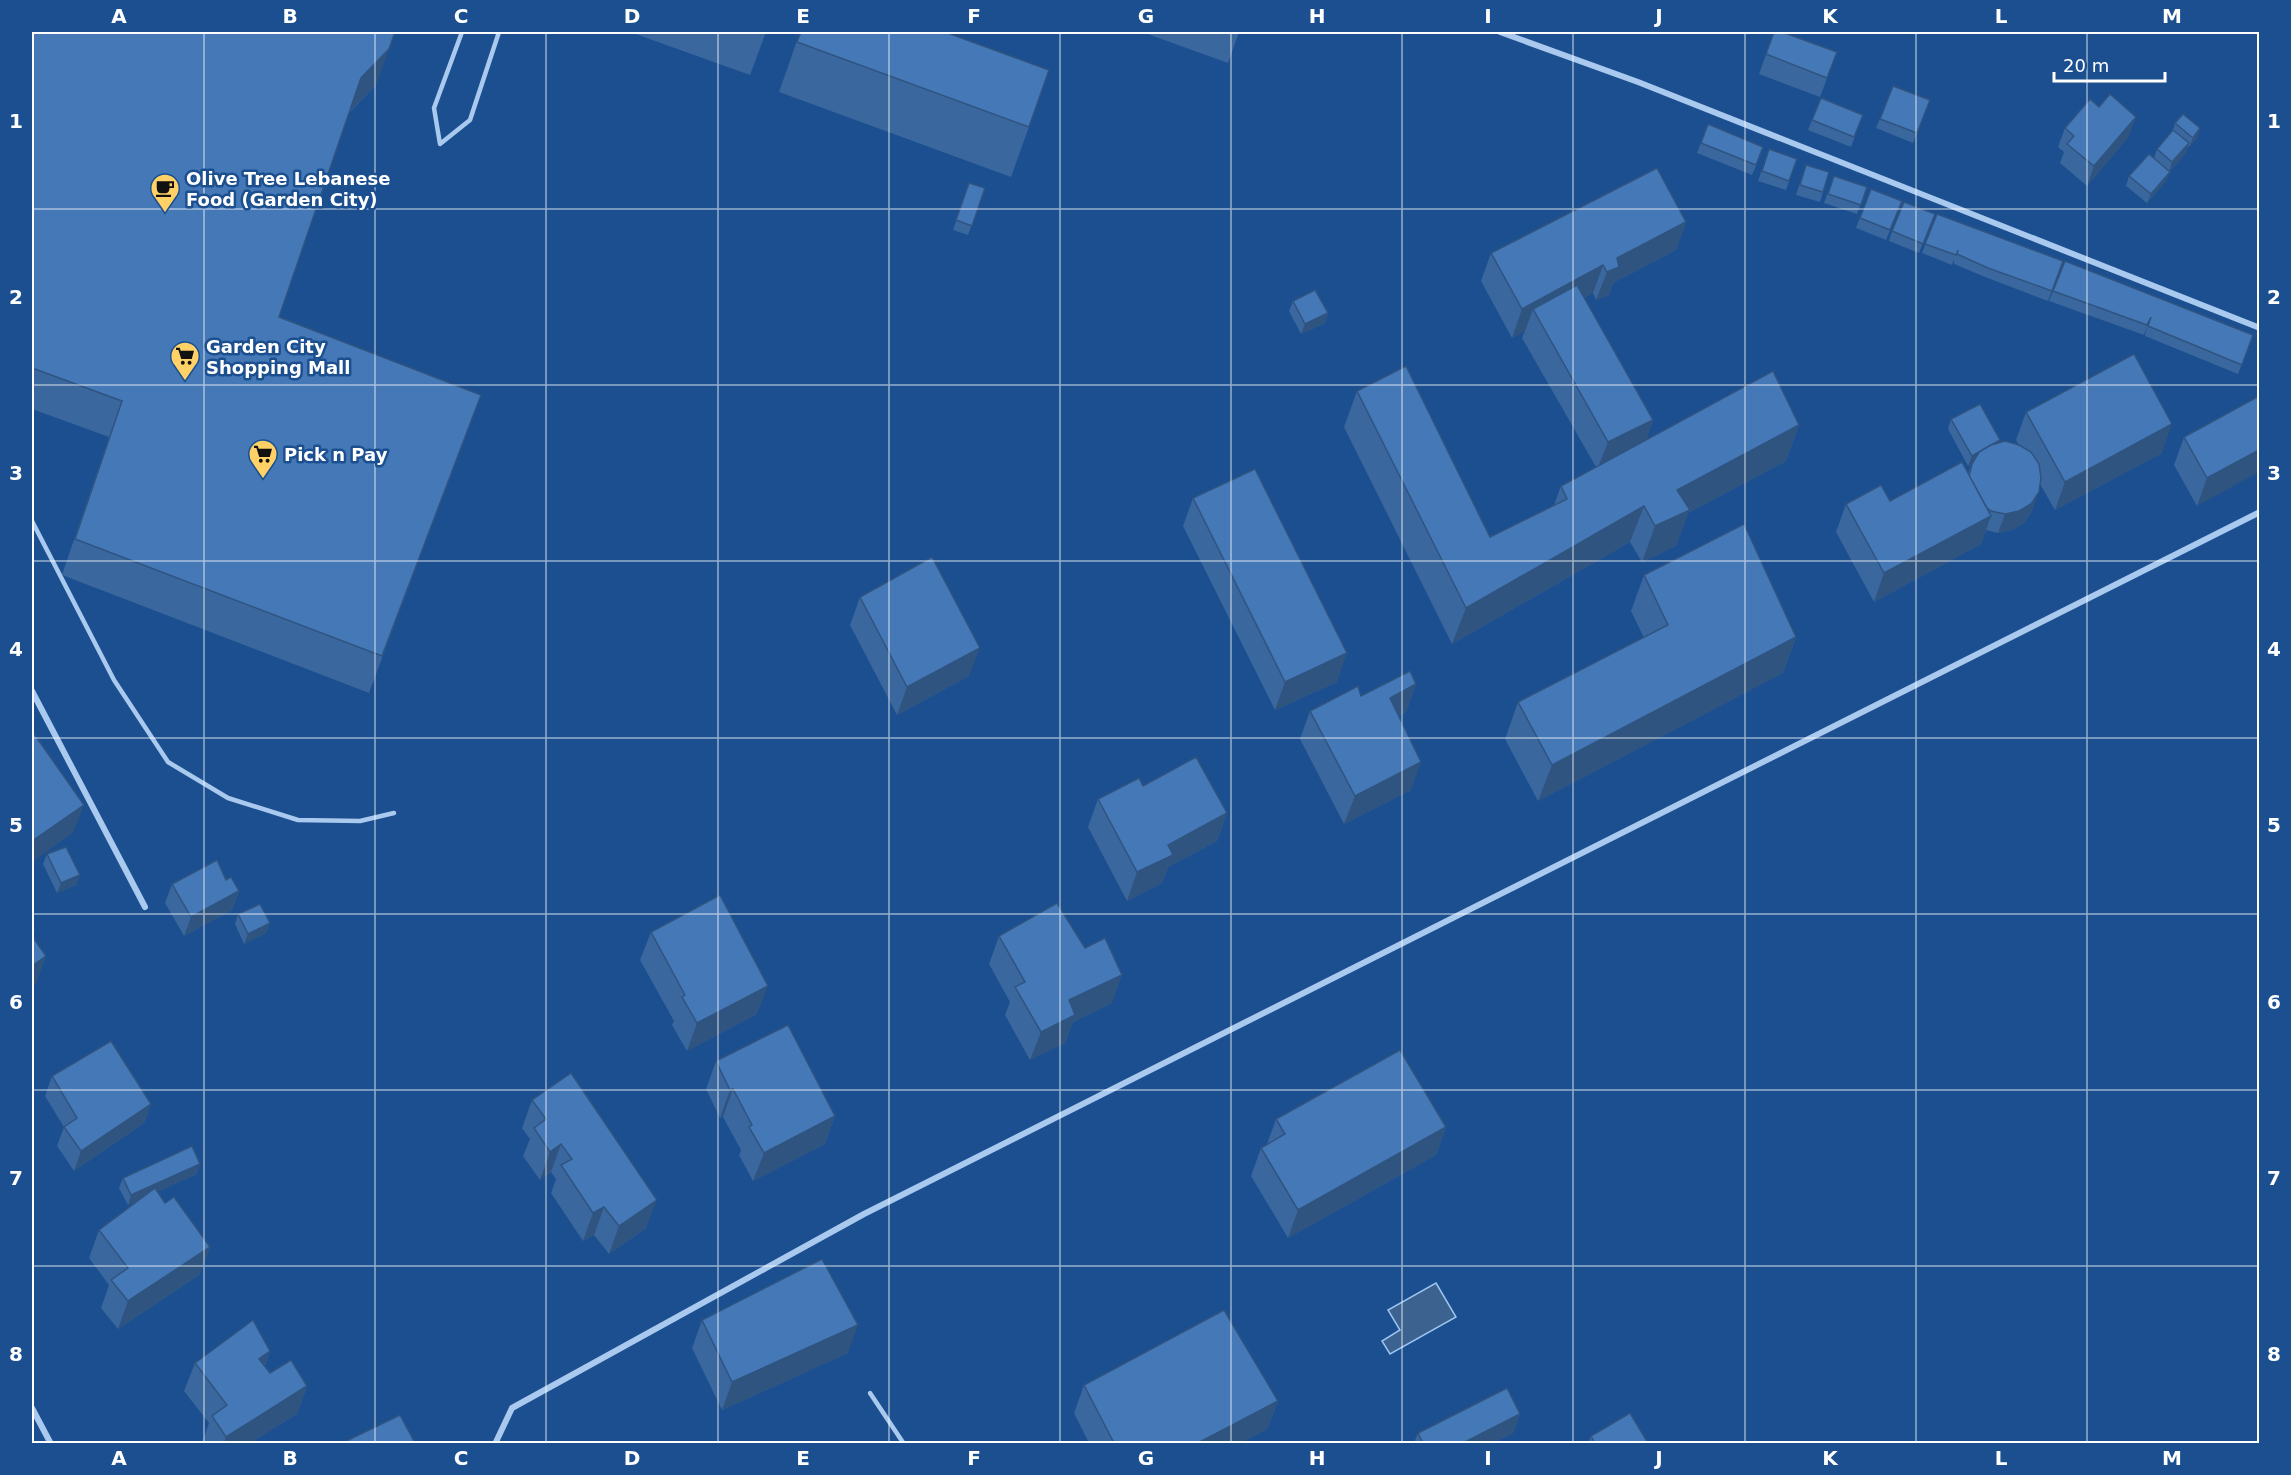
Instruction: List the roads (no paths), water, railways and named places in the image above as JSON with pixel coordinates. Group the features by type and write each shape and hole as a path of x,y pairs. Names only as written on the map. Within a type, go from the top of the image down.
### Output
{"street":[{"path":"1500,32 1638,82 2259,328"},
{"path":"495,1443 512,1408 864,1214 2259,512"},
{"path":"32,691 145,907"},
{"path":"32,1408 51,1443"}],"lane":[{"path":"462,32 435,108 440,144 470,120 499,32"},
{"path":"32,520 114,680 168,762 228,798 298,820 360,821 394,813"},
{"path":"870,1393 904,1443"}],"water":[{"path":"1436,1283 1456,1317 1390,1354 1382,1341 1400,1330 1388,1310"}],"place":[{"name":"Olive Tree Lebanese Food (Garden City)","path":"165,214"},
{"name":"Garden City Shopping Mall","path":"185,382"},
{"name":"Pick n Pay","path":"263,480"}]}
